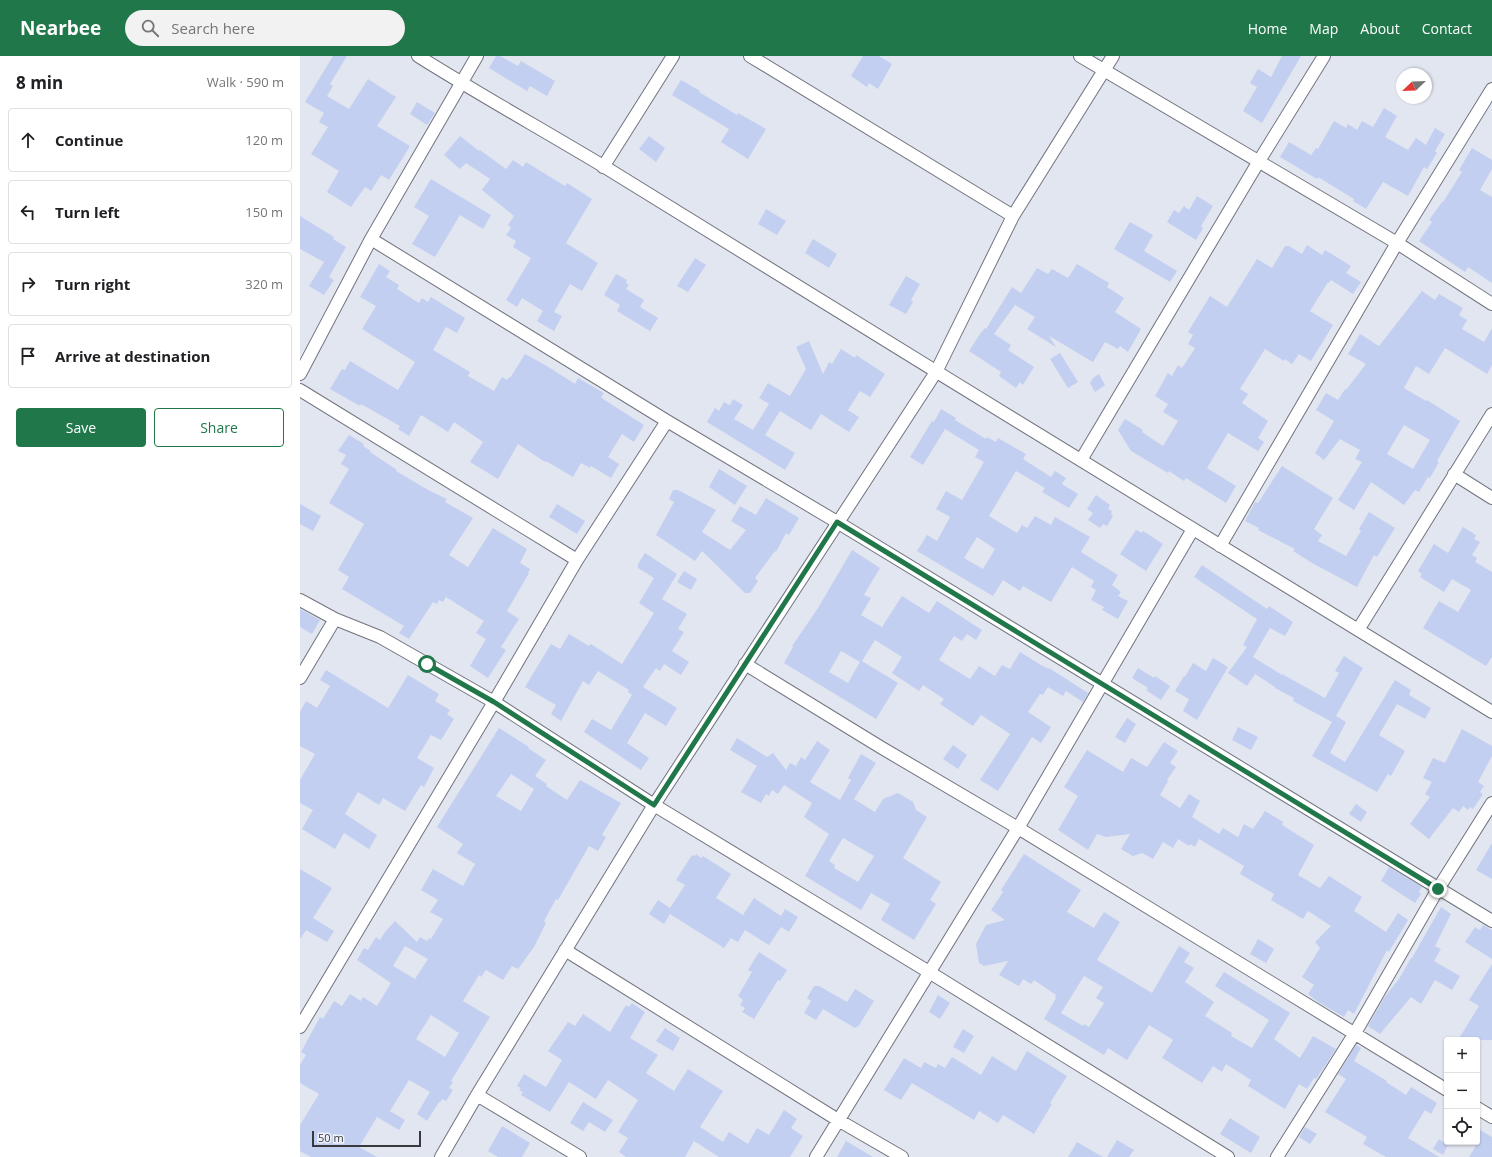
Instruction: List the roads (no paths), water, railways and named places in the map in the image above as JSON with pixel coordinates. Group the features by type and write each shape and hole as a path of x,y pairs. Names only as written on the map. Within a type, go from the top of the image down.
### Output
{"street":[{"path":"418,56 461,84 603,167 1492,712"},
{"path":"300,374 371,239 478,56"},
{"path":"603,167 673,56"},
{"path":"750,56 1014,216"},
{"path":"1080,56 1397,243 1492,304"},
{"path":"441,1157 477,1095 654,805 936,372 1014,216 1113,56"},
{"path":"1080,460 1324,56"},
{"path":"1220,546 1397,243 1492,89"},
{"path":"371,239 667,421 837,522 1492,921"},
{"path":"300,390 576,560"},
{"path":"1358,630 1492,414"},
{"path":"300,1027 494,702 576,560 667,421"},
{"path":"1454,474 1492,498"},
{"path":"816,1157 1018,828 1104,684 1193,529"},
{"path":"300,600 335,619 380,637 494,702 654,805 929,972 1228,1157"},
{"path":"300,678 335,619"},
{"path":"745,664 882,748 1018,828 1444,1088"},
{"path":"1278,1157 1355,1033 1438,889 1492,803"},
{"path":"565,950 838,1120 902,1157"},
{"path":"477,1095 580,1157"},
{"path":"1479,1109 1492,1117"}]}
